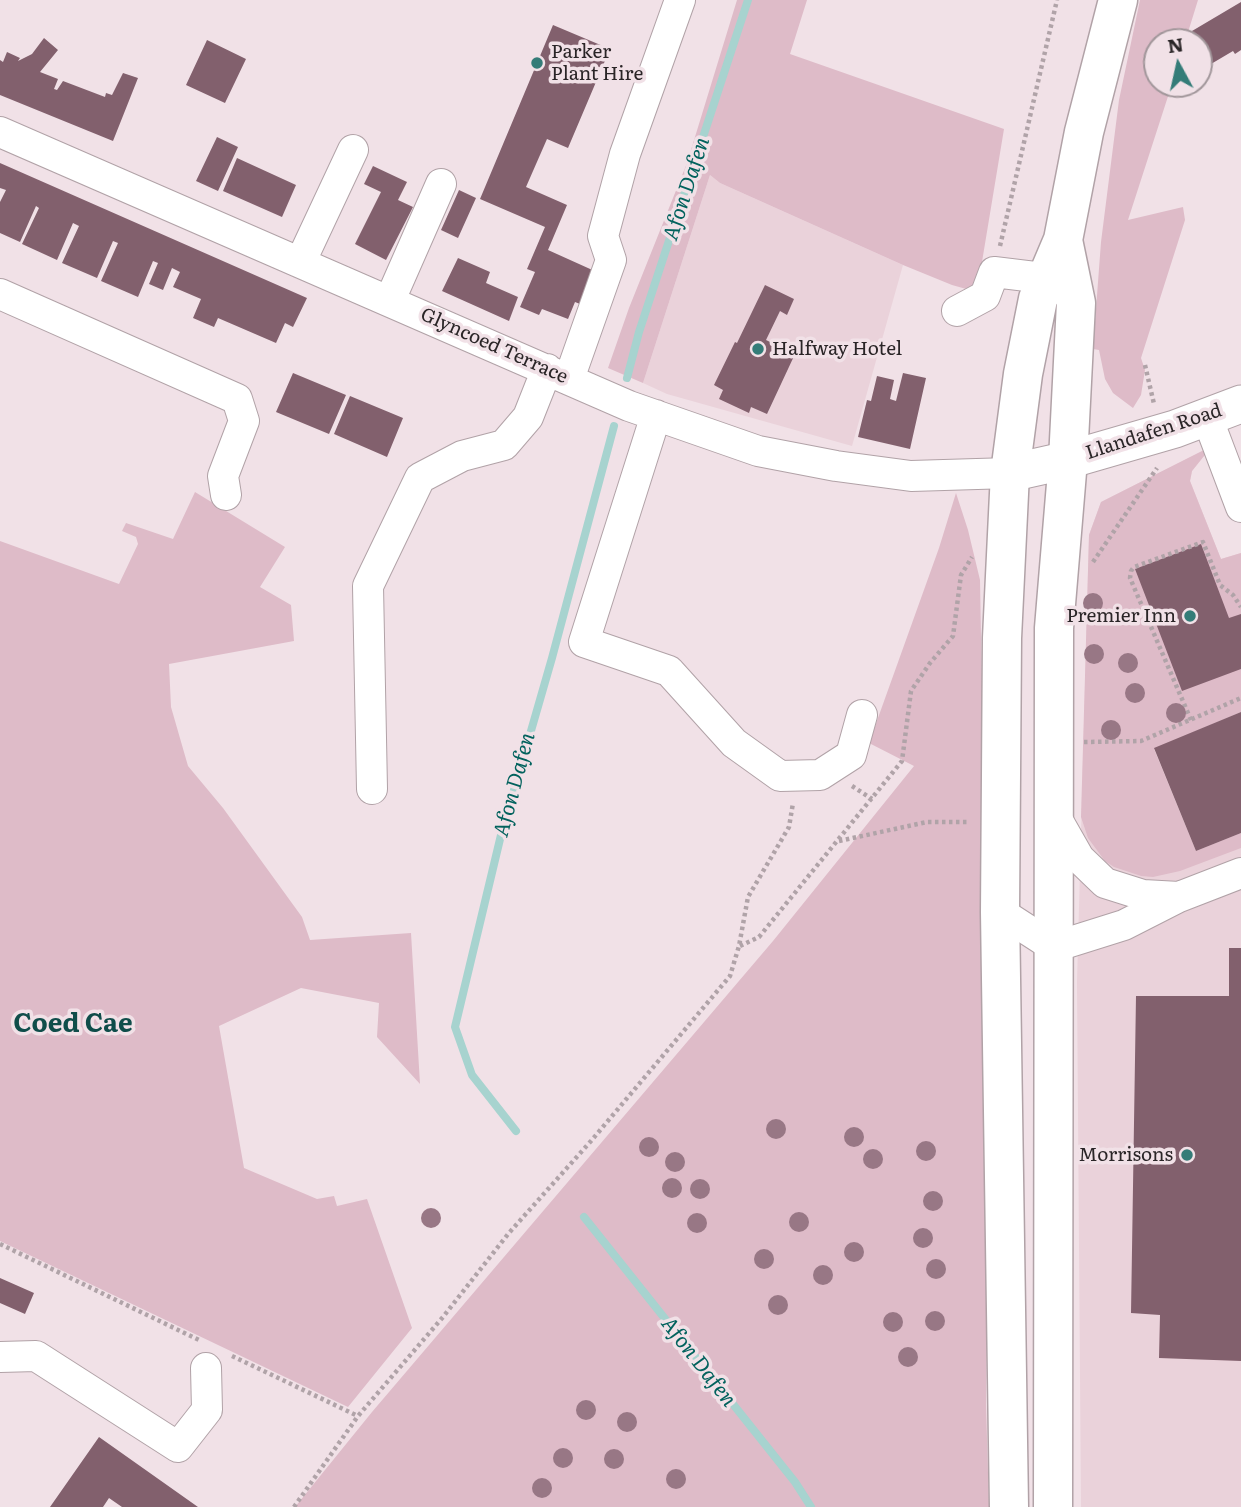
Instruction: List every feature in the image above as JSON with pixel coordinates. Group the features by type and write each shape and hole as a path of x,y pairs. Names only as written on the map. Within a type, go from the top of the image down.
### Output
{"highway":[{"path":"1009,1507 1000,822 1002,638 1010,473 1023,374 1038,299 1059,280 1063,240 1084,132 1118,0"},
{"path":"1053,1507 1054,628 1068,460 1076,303 1059,280"}],"main road":[{"name":"Llandafen Road","path":"1010,473 1068,460 1175,429 1241,404"}],"street":[{"path":"372,789 369,586 420,478 462,456 504,445 528,417 558,374 611,260 603,236 625,154 680,0"},
{"name":"Glyncoed Terrace","path":"0,132 558,374 669,411 758,451 836,466 911,476 1010,473"},
{"path":"300,261 354,150"},
{"path":"390,300 441,184"},
{"path":"957,311 985,296 994,272 1059,280"},
{"path":"0,294 237,399 244,421 223,476 226,495"},
{"path":"669,411 584,642 668,671 734,743 780,776 820,775 851,755 862,715"},
{"path":"1207,417 1241,508"},
{"path":"1054,814 1079,858 1105,883 1143,895 1179,897"},
{"path":"1000,912 1054,947 1124,925 1179,897 1241,873"},
{"path":"0,1357 36,1356 178,1447 206,1410 213,1355"}],"path":[{"path":"994,272 1057,0"},
{"path":"1145,365 1156,412"},
{"path":"1091,565 1158,467"},
{"path":"1191,719 1130,578 1130,571 1134,567 1203,542 1220,585 1233,595 1241,607"},
{"path":"739,946 760,937 902,761 911,691 953,636 961,575 976,551 1006,551"},
{"path":"1080,742 1141,741 1241,698"},
{"path":"294,1507 358,1416 443,1317 508,1234 591,1142 730,976 739,946 748,897 789,827 795,794 780,776"},
{"path":"851,785 872,799"},
{"path":"838,841 927,822 1000,822"},
{"path":"0,1244 213,1355 358,1416"}],"shaded area":[{"path":"737,0 807,0 790,54 1004,129 977,292 903,265 720,183 710,175 643,383 608,368 687,163"},
{"path":"1140,0 1198,0 1189,28 1143,28 1143,98 1167,98 1128,220 1183,207 1185,220 1141,358 1145,370 1141,395 1133,408 1113,393 1105,379 1099,350 1093,349 1101,242 1119,100"},
{"path":"710,175 720,183 903,265 852,446 667,394 643,383"},
{"path":"1212,446 1192,471 1190,481 1221,559 1241,553 1241,1507 1081,1507 1077,982 1089,535 1101,502"},
{"path":"1212,446 1192,471 1190,481 1221,559 1241,553 1241,712 1154,749 1196,851 1241,833 1241,848 1180,871 1153,877 1141,876 1105,861 1088,838 1081,817 1089,535 1101,502"},
{"path":"195,492 285,547 260,587 291,605 294,641 169,664 171,707 188,766 223,808 302,917 310,940 411,933 420,1084 377,1037 379,1003 301,988 219,1026 244,1168 317,1199 334,1196 337,1206 367,1199 412,1328 348,1407 0,1241 0,541 119,584 138,544 136,537 122,531 126,523 173,539"},
{"path":"956,493 980,580 989,1108 986,1404 989,1507 295,1507 372,1412 773,941 914,766 869,743"}],"building":[{"path":"1241,2 1241,50 1235,54 1233,51 1213,63 1213,28 1197,28"},
{"path":"553,25 610,49 568,148 547,139 526,187 567,205 548,250 599,273 585,306 575,302 568,319 542,309 539,315 520,307 535,272 527,269 545,227 480,199"},
{"path":"44,38 58,50 40,72 58,79 54,89 57,90 63,81 105,97 106,93 112,95 123,73 138,78 113,141 0,95 0,60 3,62 7,52 20,58 18,61 32,54"},
{"path":"207,40 246,59 225,103 186,85"},
{"path":"217,137 238,147 218,191 196,181"},
{"path":"237,158 296,185 282,217 223,191"},
{"path":"0,163 307,298 293,327 285,323 276,343 218,318 214,327 193,318 201,299 173,287 180,272 172,268 163,290 149,284 158,263 153,261 138,297 101,281 118,243 113,241 97,278 62,263 79,226 73,223 57,260 22,244 39,208 36,206 20,242 0,233 0,202 6,190 0,188"},
{"path":"373,166 407,182 398,200 413,207 386,260 355,244 381,192 364,184"},
{"path":"459,190 476,198 458,238 441,230"},
{"path":"458,258 490,272 486,283 518,297 509,321 442,291"},
{"name":"Halfway Hotel","path":"765,285 794,299 787,315 780,311 766,340 795,354 767,414 751,407 749,413 719,399 723,390 714,385"},
{"path":"293,373 346,395 329,434 276,412"},
{"path":"903,373 926,378 910,449 858,437 867,400 871,401 877,376 894,380 890,399 896,401"},
{"path":"350,396 403,418 387,457 334,434"},
{"name":"Premier Inn","path":"1201,544 1229,618 1241,614 1241,669 1182,691 1135,569"},
{"path":"1241,712 1241,833 1196,851 1154,748"},
{"name":"Morrisons","path":"1229,948 1241,948 1241,1361 1159,1358 1160,1315 1131,1313 1136,996 1229,996"},
{"path":"0,1278 34,1293 25,1314 0,1303"},
{"path":"99,1437 198,1507 122,1507 109,1498 103,1507 50,1507"}],"waterway":[{"name":"Afon Dafen","path":"627,378 639,332 748,0"},
{"name":"Afon Dafen","path":"516,1131 472,1075 455,1027 501,835 614,426"},
{"name":"Afon Dafen","path":"584,1217 795,1482 811,1507"}],"place":[{"name":"Parker Plant Hire","path":"537,63"},
{"name":"Halfway Hotel","path":"758,349"},
{"name":"Premier Inn","path":"1190,616"},
{"name":"Morrisons","path":"1187,1155"}],"district":[{"name":"Coed Cae","path":"73,1024"}]}
